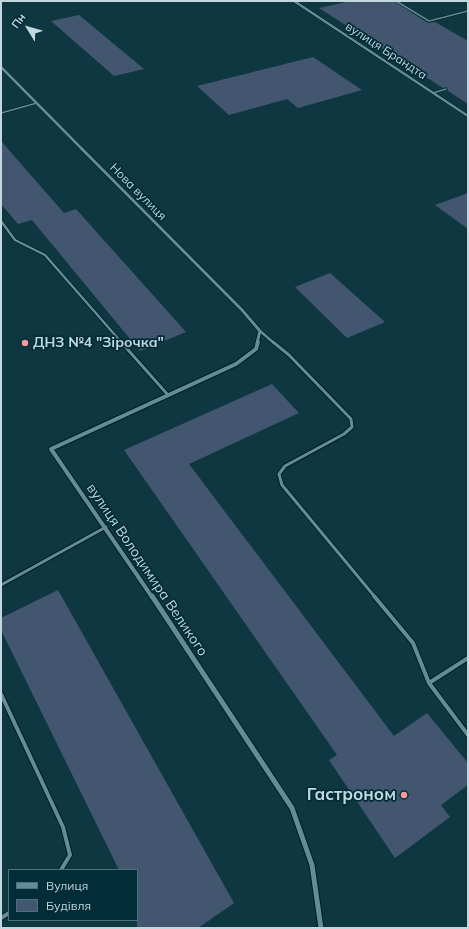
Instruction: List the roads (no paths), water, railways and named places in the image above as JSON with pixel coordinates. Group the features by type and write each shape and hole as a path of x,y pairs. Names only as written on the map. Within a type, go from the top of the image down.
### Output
{"street":[{"name":"вулиця Брандта","path":"294,1 468,116"},
{"name":"Нова вулиця","path":"1,68 242,310 260,331"},
{"name":"вулиця Володимира Великого","path":"260,331 256,349 236,364 51,449 106,527 292,808 312,865 321,928"}],"lane":[{"path":"396,1 429,21 468,11"},
{"path":"433,93 446,89"},
{"path":"1,113 37,103"},
{"path":"1,221 15,240 45,254 168,395"},
{"path":"260,331 289,355 351,419 352,427 344,434 285,466 279,474 282,485 413,643 429,684 468,735"},
{"path":"1,585 106,527"},
{"path":"429,684 468,658"},
{"path":"1,694 63,827 70,855 62,869"}],"place":[{"name":"ДНЗ №4 \"Зірочка\"","path":"25,343"},
{"name":"Гастроном","path":"404,795"}]}
